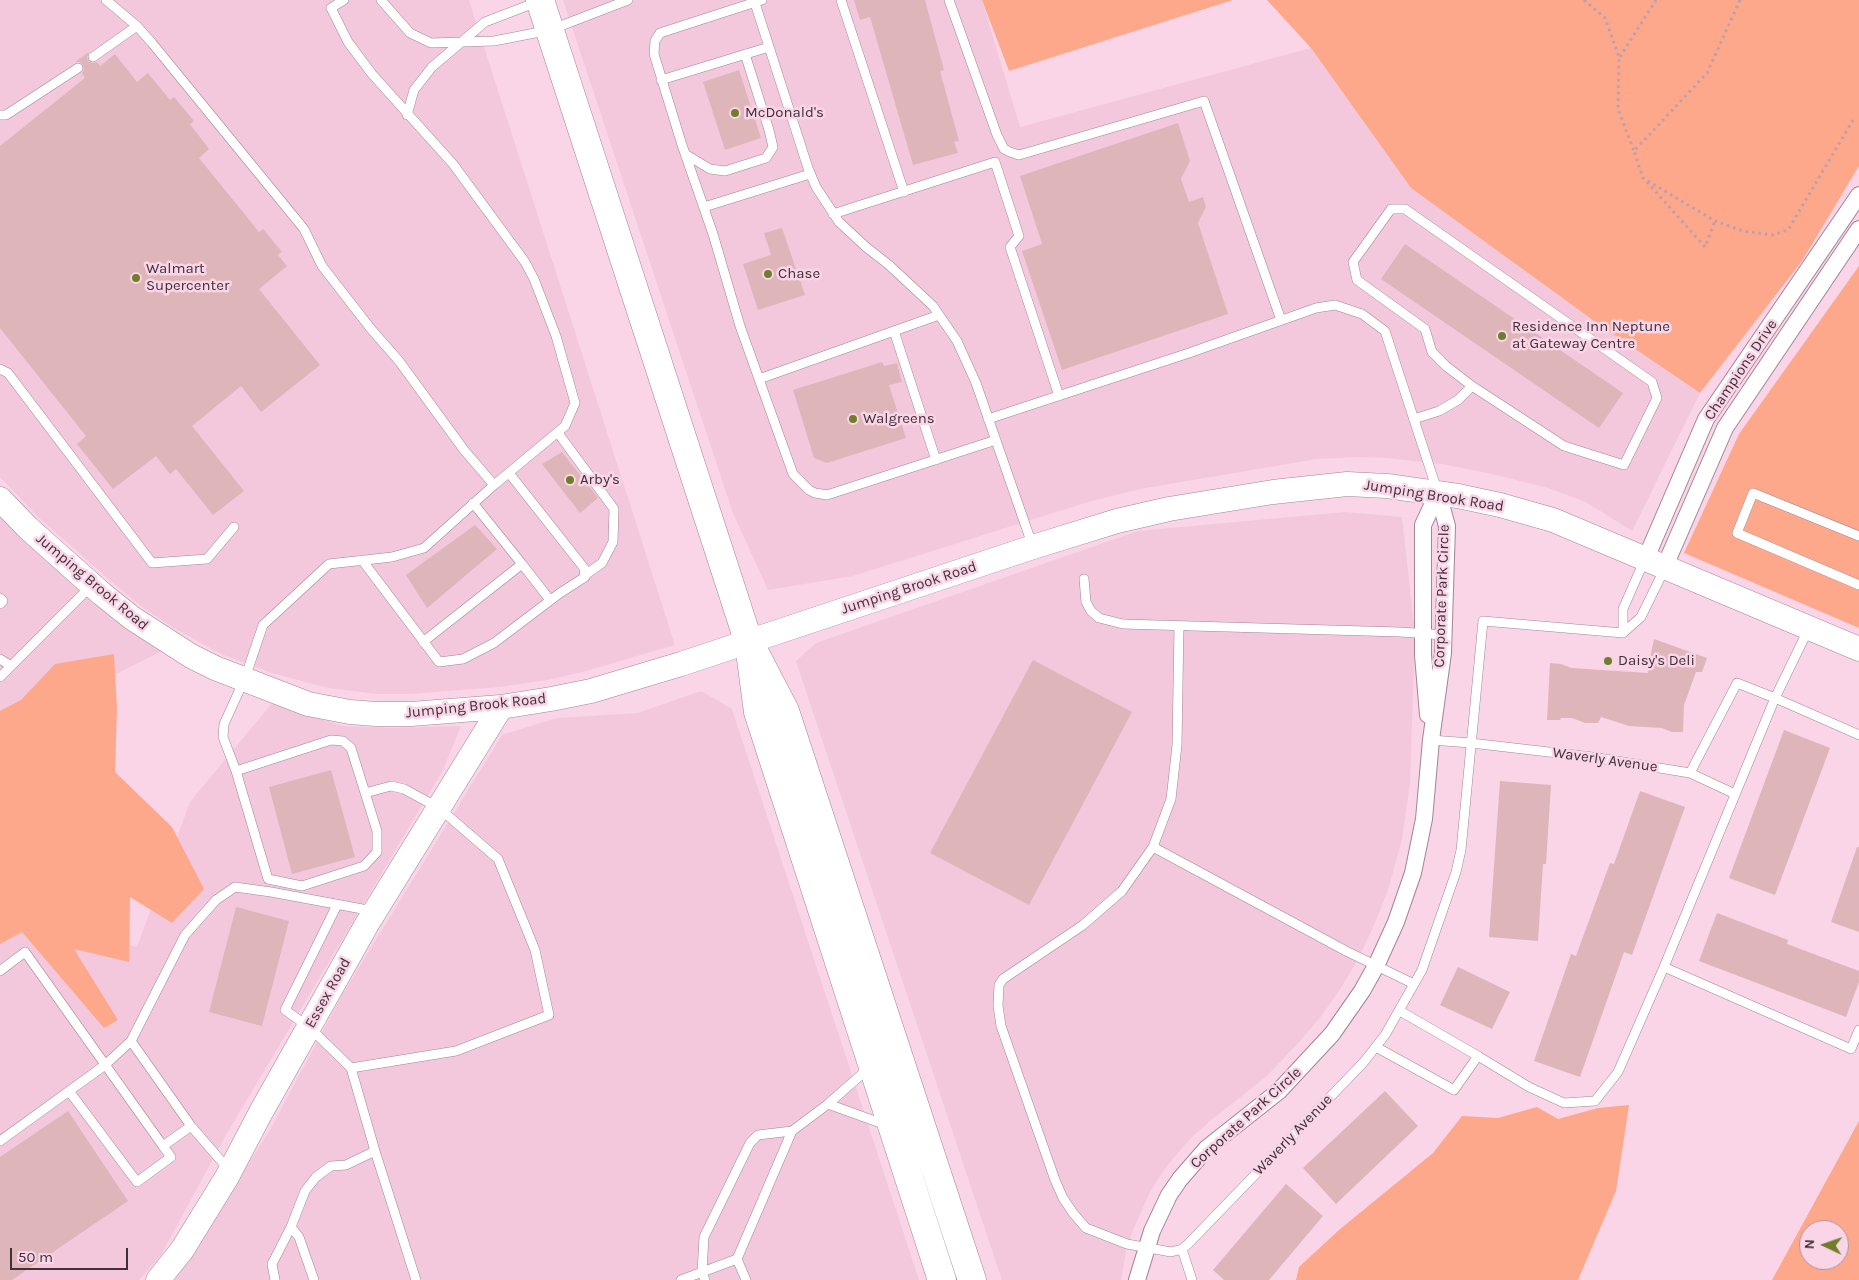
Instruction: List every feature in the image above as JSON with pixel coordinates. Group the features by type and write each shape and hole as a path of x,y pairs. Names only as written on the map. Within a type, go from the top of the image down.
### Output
{"highway":[{"path":"542,0 550,30 748,640 785,711 972,1280"},
{"path":"748,640 758,712 942,1280"}],"street":[{"name":"Champions Drive","path":"1656,562 1706,418 1859,195"},
{"name":"Champions Drive","path":"1656,562 1720,441 1725,428 1859,229"},
{"path":"1701,432 1720,441"},
{"name":"Jumping Brook Road","path":"0,499 28,528 92,585 132,618 164,640 215,668 245,678 308,704 350,712 411,714 501,707 592,691 681,664 748,640 1033,547 1143,515 1300,488 1347,484 1367,484 1438,493 1493,503 1536,514 1656,562 1859,649"},
{"name":"Corporate Park Circle","path":"1431,740 1424,676 1423,525 1438,493"},
{"name":"Corporate Park Circle","path":"1137,1280 1152,1231 1180,1179 1207,1148 1262,1107 1297,1073 1332,1034 1362,991 1376,966 1396,922 1413,873 1424,819 1431,740 1444,635 1446,526 1438,493"},
{"name":"Essex Road","path":"158,1280 182,1250 230,1170 375,912 501,707"},
{"name":"Corporate Park Circle","path":"1147,1248 1147,1280"}],"lane":[{"path":"106,0 137,26 304,229 322,266 371,329 399,361 464,450 494,485"},
{"path":"236,771 331,740 343,741 352,748 377,831 377,852 364,866 302,886 268,879 236,771 223,737 224,724 245,678 263,625 329,564 392,557 424,548 473,503 558,433 565,426 575,403 556,336 534,279 525,262 452,164 372,74 348,42 331,8 344,0"},
{"path":"382,0 410,33 432,43 494,41 550,30 628,0"},
{"path":"407,115 414,90 432,67 485,22 542,0"},
{"path":"841,0 904,192"},
{"path":"948,0 997,135 1004,148 1010,152 1019,155 1204,101 1281,320"},
{"path":"996,440 827,495 815,493 803,485 793,474 740,326 704,207 661,80 654,54 655,41 660,33 757,1 769,47 810,174 816,187 833,214 866,247 915,288 939,315 957,341 976,383 988,419 996,440 1033,547"},
{"path":"93,57 137,26"},
{"path":"661,80 769,47"},
{"path":"685,154 710,169 725,171 766,158 773,147 745,54"},
{"path":"0,115 6,115 78,68"},
{"path":"833,214 995,162 1010,152"},
{"path":"995,162 1019,236 1010,247 1059,396"},
{"path":"704,207 810,174"},
{"path":"1391,209 1405,209 1652,382 1657,398 1624,465 1564,446 1472,386 1446,366 1432,352 1425,329 1357,280 1353,262 1391,209"},
{"path":"988,419 1189,353 1316,308 1335,305 1362,314 1385,331 1438,493"},
{"path":"759,379 939,315"},
{"path":"894,331 936,460"},
{"path":"0,369 8,373 152,563 207,559 234,527"},
{"path":"1414,419 1439,411 1458,400 1472,386"},
{"path":"558,433 614,509 613,542 602,563 584,575"},
{"path":"362,560 439,662 463,659 494,642 550,600 585,577 584,568 509,473"},
{"path":"1859,536 1753,493 1737,533 1859,585"},
{"path":"473,503 550,600"},
{"path":"1623,634 1623,609 1656,562"},
{"path":"1623,634 1641,617 1656,562"},
{"path":"423,642 522,564"},
{"path":"1084,579 1086,602 1099,618 1123,624 1444,635"},
{"path":"0,677 92,585"},
{"path":"0,598 3,601 0,604"},
{"name":"Waverly Avenue","path":"1182,1249 1363,1063 1400,1011 1414,984 1429,952 1458,866 1483,621 1623,634"},
{"path":"1179,626 1177,745 1171,799 1153,847 1122,891 1096,914 1003,979 999,985 998,1006 1006,1039 1055,1180 1073,1214 1086,1228 1127,1244 1171,1252 1182,1249 1192,1280"},
{"path":"1400,1011 1529,1087 1564,1103 1595,1101 1618,1072 1664,967 1775,698 1809,628"},
{"path":"0,659 11,666"},
{"path":"1690,773 1737,683 1859,735"},
{"name":"Waverly Avenue","path":"1431,740 1592,757 1690,773 1735,794"},
{"path":"351,1068 456,1051 549,1015 535,950 498,859 439,808 404,789 391,786 365,792"},
{"path":"1153,847 1346,951 1414,984"},
{"path":"0,1141 105,1065 131,1041 185,935 216,900 235,887 375,912"},
{"path":"337,904 285,1010 309,1027 351,1068 416,1280"},
{"path":"0,971 25,952 171,1157 137,1182 70,1091"},
{"path":"1664,967 1851,1048 1859,1030"},
{"path":"131,1041 191,1126 230,1170"},
{"path":"1376,1047 1454,1090 1478,1056"},
{"path":"681,1280 703,1276 737,1259 792,1131 828,1104 872,1065"},
{"path":"828,1104 891,1126"},
{"path":"163,1146 191,1126"},
{"path":"703,1276 704,1237 750,1143 758,1134 792,1131"},
{"path":"275,1280 272,1264 306,1192 316,1177 331,1166 346,1165 375,1151"},
{"path":"291,1227 299,1237 314,1280"},
{"path":"737,1259 746,1280"}],"path":[{"path":"1584,0 1605,18 1619,57 1618,109 1643,178 1705,247 1715,221"},
{"path":"1619,57 1656,0"},
{"path":"1634,151 1707,73 1740,0"},
{"path":"1643,178 1715,221 1743,231 1773,235 1788,230 1853,120"}],"shaded area":[{"path":"0,0 469,0 675,645 586,671 548,680 498,687 410,694 377,694 328,688 272,673 221,654 172,627 141,606 38,517 0,477"},
{"path":"563,0 982,0 1020,127 1311,48 1411,188 1594,321 1700,393 1632,531 1586,502 1548,488 1492,474 1442,464 1387,458 1317,459 1140,489 1088,502 853,576 768,590 733,513"},
{"path":"982,0 1233,0 1009,71"},
{"path":"1267,0 1859,0 1859,166 1802,261 1700,393 1594,321 1411,188 1311,48"},
{"path":"1859,266 1859,628 1684,553 1739,434"},
{"path":"0,510 164,650 0,732"},
{"path":"1345,512 1402,517 1415,634 1410,783 1402,839 1388,890 1375,923 1359,957 1341,988 1319,1019 1267,1076 1190,1139 1166,1167 1150,1192 1133,1230 1126,1251 1121,1280 1002,1280 796,661 816,643 1138,531"},
{"path":"114,654 117,708 115,772 172,827 204,889 172,923 130,897 129,962 74,949 118,1020 104,1028 22,932 0,944 0,711 21,700 55,664"},
{"path":"701,691 732,709 919,1280 175,1280 270,1130 342,995 502,735 557,718 638,713"},
{"path":"278,696 300,713 343,726 393,728 461,726 443,770 226,1135 161,1255 139,1280 0,1280 0,928 22,913 137,947 190,802"},
{"path":"1629,1105 1616,1191 1578,1280 1296,1280 1299,1267 1339,1230 1433,1153 1462,1116 1498,1118 1537,1107 1558,1119 1598,1108"},
{"path":"1859,1121 1859,1280 1772,1280 1799,1231 1799,1270 1849,1270 1849,1220 1805,1220"}],"building":[{"path":"854,0 925,0 944,70 940,71 959,141 954,142 958,153 913,165 870,17 860,20"},
{"name":"Walmart Supercenter","path":"89,52 88,61 97,62 100,66 115,54 137,82 148,73 170,100 174,97 194,121 190,124 209,149 199,158 259,232 263,229 282,252 278,255 287,266 259,289 320,365 261,412 241,386 192,426 244,491 213,515 176,469 170,474 156,456 113,489 77,444 86,436 0,328 0,146 85,78 82,73 84,70 83,65 80,62 75,62"},
{"path":"739,70 761,138 725,150 703,82"},
{"path":"1178,123 1190,161 1181,179 1189,202 1203,197 1206,207 1198,223 1228,314 1062,370 1022,251 1042,244 1020,176"},
{"path":"782,228 805,295 758,310 743,264 771,255 764,233"},
{"name":"Residence Inn Neptune at Gateway Centre","path":"1405,244 1623,393 1599,428 1381,279"},
{"path":"882,362 884,366 897,363 902,382 889,385 906,438 827,463 814,458 793,390"},
{"name":"Arby's","path":"562,452 598,498 580,513 542,464"},
{"path":"475,525 497,549 427,608 406,575"},
{"path":"1654,639 1707,658 1702,672 1696,672 1684,705 1683,732 1672,732 1662,728 1629,726 1601,717 1598,723 1585,723 1572,718 1547,720 1550,663 1561,664 1571,668 1648,673"},
{"path":"1033,660 1132,712 1029,905 930,853"},
{"path":"1784,730 1830,748 1775,895 1729,878"},
{"path":"331,770 355,857 292,874 269,787"},
{"path":"1500,781 1551,785 1546,864 1543,864 1538,941 1489,937"},
{"path":"1640,791 1685,807 1632,955 1624,952 1580,1077 1534,1061 1571,954 1576,956 1610,863 1614,864"},
{"path":"1857,847 1859,847 1859,932 1831,922"},
{"path":"236,907 289,921 262,1026 209,1012"},
{"path":"1717,913 1788,940 1787,944 1859,971 1859,982 1846,1017 1699,961"},
{"path":"1458,967 1510,992 1492,1029 1440,1005"},
{"path":"1385,1091 1418,1126 1336,1204 1303,1168"},
{"path":"68,1111 128,1201 12,1280 0,1280 0,1157"},
{"path":"1286,1184 1323,1216 1269,1280 1224,1280 1213,1270"}],"place":[{"name":"McDonald's","path":"735,113"},
{"name":"Chase","path":"768,274"},
{"name":"Walmart Supercenter","path":"136,278"},
{"name":"Residence Inn Neptune at Gateway Centre","path":"1502,336"},
{"name":"Walgreens","path":"853,419"},
{"name":"Arby's","path":"570,480"},
{"name":"Daisy's Deli","path":"1608,661"}]}
